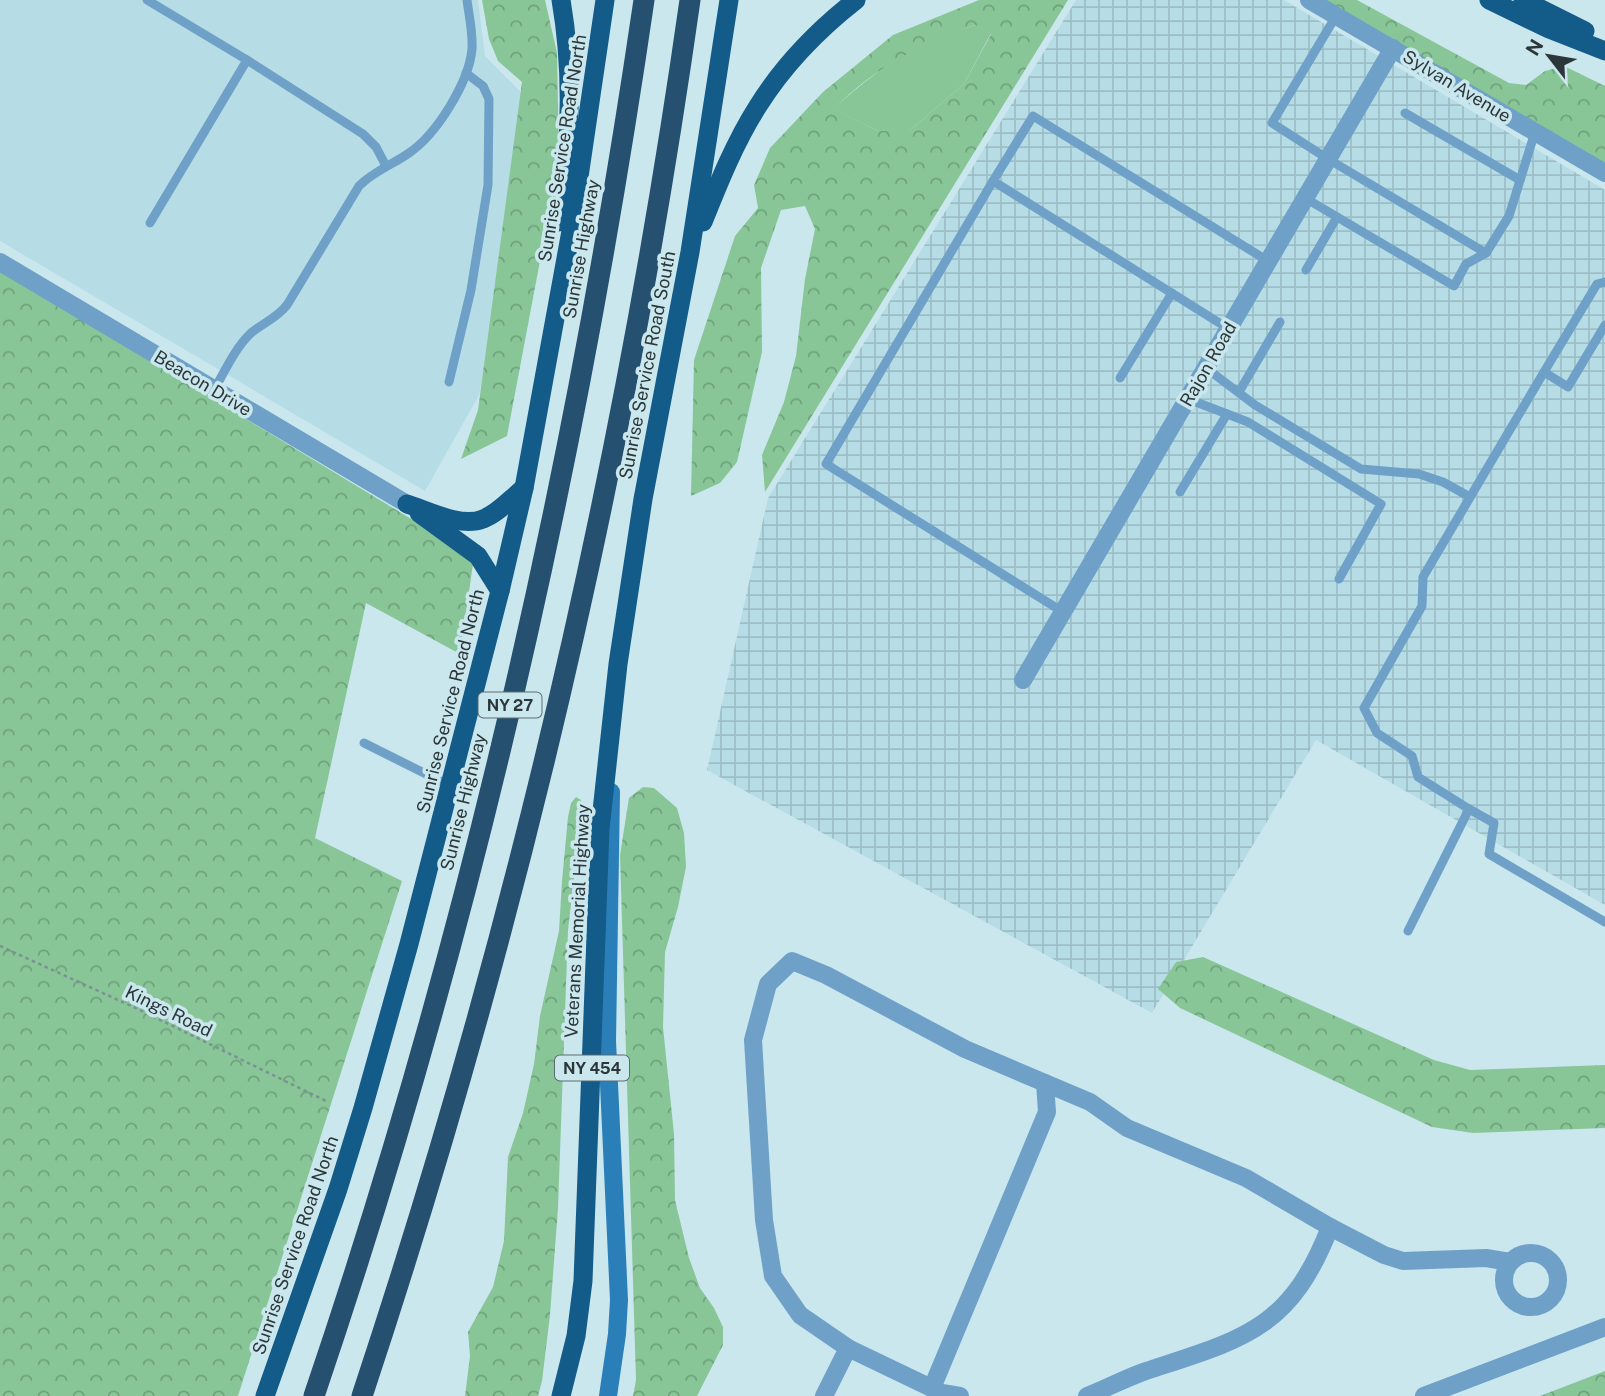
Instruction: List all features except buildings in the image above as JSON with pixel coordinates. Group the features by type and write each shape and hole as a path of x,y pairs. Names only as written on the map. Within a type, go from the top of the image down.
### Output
{"highway":[{"path":"542,388 546,302 563,198 570,134 570,79 561,0"},
{"name":"Sunrise Service Road North","path":"265,1396 338,1189 363,1108 500,591 524,488 573,219 605,0"},
{"name":"Sunrise Highway","path":"314,1396 419,1054 504,732 582,366 615,188 644,0"},
{"name":"NY 27","path":"362,1396 410,1248 471,1039 554,721 624,394 661,192 690,0"},
{"name":"Sunrise Service Road South","path":"610,739 629,579 690,252 729,0"},
{"path":"690,252 730,158 760,103 801,51 856,0"},
{"path":"1489,0 1549,29 1605,51"},
{"path":"1523,0 1605,42"},
{"path":"407,504 463,521 473,521 490,516 524,488"},
{"path":"407,504 478,556 500,591"},
{"name":"Veterans Memorial Highway","path":"561,1396 576,1336 583,1281 600,828 610,739"}],"main road":[{"path":"608,1396 619,1300 607,1041 610,739"}],"street":[{"name":"Sylvan Avenue","path":"1309,0 1605,173"},
{"name":"Rajon Road","path":"1023,680 1393,48"},
{"name":"Beacon Drive","path":"0,262 407,504"},
{"path":"1045,1083 1047,1112 937,1392 848,1348 800,1315 773,1276 764,1220 753,1040 768,984 792,961 826,975 965,1049 1090,1102 1127,1128 1246,1178 1384,1255 1403,1261 1486,1258 1510,1262"},
{"path":"1087,1396 1137,1374 1230,1343 1270,1320 1300,1288 1317,1260 1330,1227"},
{"path":"1424,1396 1605,1327"},
{"path":"824,1396 848,1348"}],"lane":[{"path":"147,0 247,60 369,139 386,166"},
{"path":"214,390 243,341 276,317 287,305 359,186 368,176 408,154 432,131 466,73 472,48 467,0"},
{"path":"1336,16 1272,123 1486,253"},
{"path":"150,223 247,60"},
{"path":"449,382 471,290 488,185 489,99 483,86 466,73"},
{"path":"1405,113 1520,180"},
{"path":"1063,612 826,464 1033,116 1268,261"},
{"path":"1305,198 1454,286 1466,264 1486,253 1509,216 1535,132"},
{"path":"993,181 1229,329"},
{"path":"1306,270 1338,217"},
{"path":"1605,282 1597,284 1423,577 1422,606 1364,708 1377,733 1412,756 1418,777 1494,822 1489,854 1605,922"},
{"path":"1120,378 1172,293"},
{"path":"1239,392 1280,323"},
{"path":"1544,372 1568,387 1605,326"},
{"path":"1206,368 1280,421 1361,469 1419,474 1443,482 1470,497"},
{"path":"1188,399 1248,422 1381,504 1339,579"},
{"path":"1181,492 1227,414"},
{"path":"364,743 450,786"},
{"path":"1408,931 1469,809"}],"path":[{"name":"Kings Road","path":"0,946 140,1010 326,1101"}],"shaded area":[{"path":"0,0 478,0 485,56 521,92 507,255 479,395 425,491 0,241"},
{"path":"1076,0 1284,0 1605,190 1605,905 1316,740 1152,1013 707,770 768,498"}],"green space":[{"path":"482,0 545,0 557,53 559,160 507,436 461,459 478,410 522,82 498,61 489,39"},
{"path":"979,0 1068,0 765,492 762,455 784,402 796,356 805,279 815,229 805,206 781,210 761,268 762,352 737,462 720,483 691,496 694,360 735,236 758,208 754,185 770,148 823,92 893,35","holes":["975,25 991,34 964,84 909,131 878,131 834,109 865,81 917,49"]},
{"path":"1325,0 1357,0 1509,83 1526,85 1545,71 1564,66 1605,86 1605,166"},
{"path":"975,25 991,33 964,84 909,131 878,131 833,109 899,58 929,42"},
{"path":"0,270 474,557 460,654 366,603 315,838 402,881 238,1396 0,1396"},
{"path":"643,787 654,788 677,808 684,833 686,867 665,952 663,1027 674,1134 675,1200 689,1258 700,1288 723,1327 723,1345 697,1396 633,1396 636,1380 620,855 629,798"},
{"path":"576,797 581,800 582,809 568,930 558,1208 542,1381 538,1396 465,1396 470,1356 468,1332 493,1287 504,1241 508,1157 523,1113 534,1064 540,1016 559,931 568,817 571,803"},
{"path":"1203,957 1434,1060 1470,1070 1605,1065 1605,1128 1473,1133 1432,1127 1180,1008 1158,989 1176,962"},
{"path":"1605,1371 1605,1396 1540,1396"}]}
